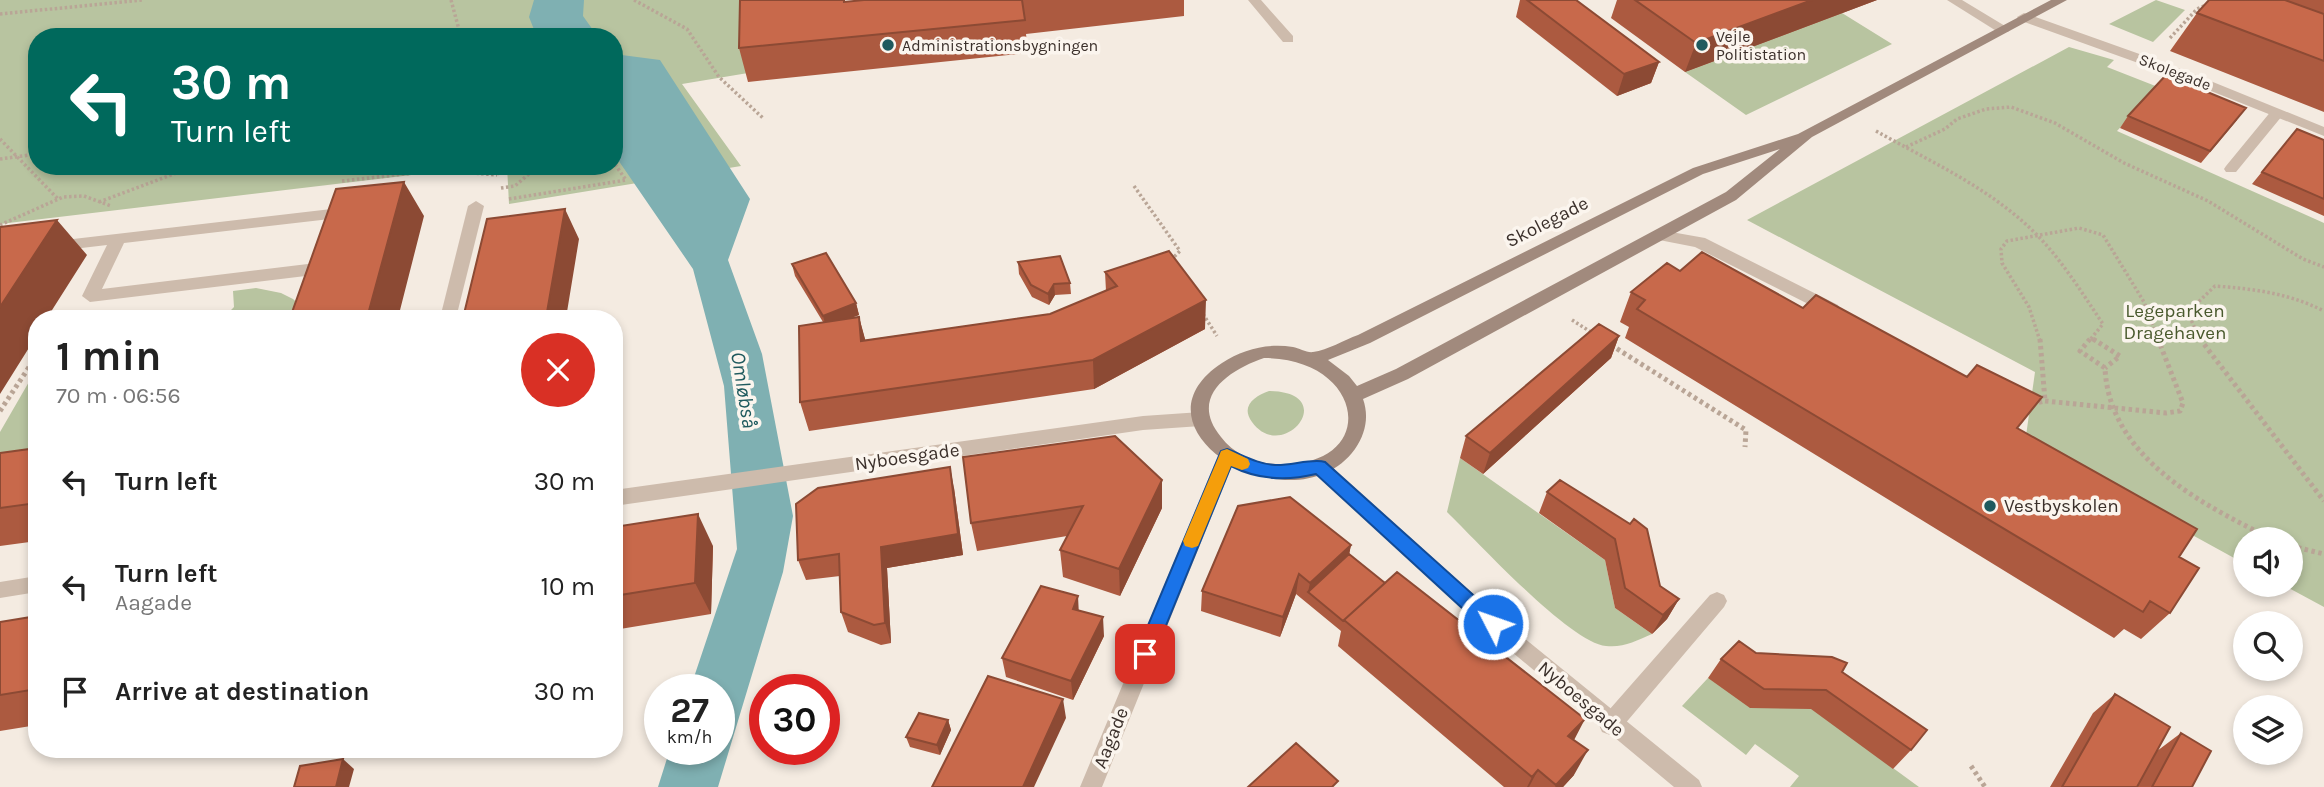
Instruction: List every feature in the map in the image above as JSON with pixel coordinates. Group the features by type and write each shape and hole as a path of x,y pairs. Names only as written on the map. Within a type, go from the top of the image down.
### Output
{"street":[{"path":"1254,0 1288,39"},
{"path":"1953,0 2003,29"},
{"name":"Skolegade","path":"1312,359 1364,339 1698,171 1807,134 2024,17 2061,0"},
{"name":"Skolegade","path":"2024,17 2148,62 2324,132"},
{"path":"2231,169 2277,113"},
{"name":"Skolegade","path":"1354,395 1402,374 1731,196 1807,134"},
{"path":"450,310 476,206"},
{"path":"39,248 340,213 322,268 90,296 118,239"},
{"path":"1660,234 1699,242 1847,317"},
{"path":"1264,352 1286,352 1312,359 1339,375 1354,395 1359,415 1353,439 1337,456 1319,466 1297,472 1273,472 1247,466 1227,456 1211,440 1201,419 1202,395 1217,373 1235,362 1264,352"},
{"name":"Nyboesgade","path":"623,497 1143,423 1201,419"},
{"name":"Aagade","path":"1091,787 1227,456"},
{"name":"Nyboesgade","path":"1319,466 1434,573 1611,725 1691,787"},
{"path":"0,590 28,585"},
{"path":"1611,725 1717,601"}],"path":[{"path":"0,14 143,0"},
{"path":"451,0 459,28"},
{"path":"634,0 687,29 719,77 764,119"},
{"path":"2148,62 2197,9 2217,0"},
{"path":"2105,368 2080,351 2103,324 2054,253 2023,222 1965,179 1905,148 1945,129 1956,119 1986,109 2011,107 2055,123 2124,163 2208,201 2303,259 2324,267"},
{"path":"0,139 28,169"},
{"path":"0,159 28,155"},
{"path":"34,175 58,199"},
{"path":"99,202 171,175"},
{"path":"498,189 515,186 528,175"},
{"path":"476,206 626,180 622,175"},
{"path":"1134,186 1180,251 1168,262"},
{"path":"2027,405 2045,401 2166,413 2180,411 2183,403 2144,302 2103,235 2079,229 2007,241 2001,247 2000,256 2004,265 2032,312 2045,359 2045,401"},
{"path":"2324,311 2299,297 2274,290 2215,286 2191,309 2192,322 2203,345 2309,478 2324,502"},
{"path":"1539,299 1597,336"},
{"path":"1198,306 1235,362"},
{"path":"2091,338 2120,356 2105,368"},
{"path":"1608,343 1746,430 1745,447"},
{"path":"2105,368 2106,393 2121,428 2145,459 2221,514 2248,527"},
{"path":"0,411 28,369"},
{"path":"2303,549 2324,554"},
{"path":"1971,766 1985,787"}],"green space":[{"path":"0,0 750,0 748,73 682,84 741,166 509,204 507,175 623,175 623,28 28,28 28,175 411,175 0,224"},
{"path":"2156,0 2185,10 2153,42 2109,24"},
{"path":"1842,13 1892,44 1746,115 1685,72"},
{"name":"Legeparken Dragehaven","path":"2069,47 2114,60 2107,67 2158,87 2117,131 2324,223 2324,607 2303,596 2303,527 2233,527 2233,557 2025,443 2035,372 1747,220"},
{"path":"256,288 281,293 305,310 231,310 234,307 233,291"},
{"path":"28,384 28,468 0,473 0,432"},
{"path":"1269,391 1290,394 1302,402 1304,413 1300,423 1290,431 1278,435 1265,433 1252,422 1248,406"},
{"path":"1460,458 1605,560 1615,608 1652,634 1618,646 1606,646 1590,641 1570,628 1524,588 1447,512"},
{"path":"1708,678 1811,708 1919,787 1790,787 1799,776 1755,744 1746,755 1682,706"}],"water":[{"path":"534,0 584,0 583,16 592,28 533,28 529,17"},
{"name":"Omløbså","path":"623,55 660,60 750,199 728,260 762,354 793,516 783,572 752,674 749,674 749,684 735,731 735,674 695,674 737,549 724,386 693,269 623,167"},
{"path":"665,765 725,765 718,787 658,787"}],"building":[{"path":"740,0 1022,0 1025,20 739,48"},
{"path":"1527,0 1576,0 1659,62 1624,74"},
{"path":"1635,0 1812,0 1696,43"},
{"path":"2209,0 2285,0 2324,14 2324,61 2197,13"},
{"path":"2166,75 2246,108 2210,151 2128,116"},
{"path":"2297,129 2324,140 2324,199 2262,172"},
{"path":"404,182 369,310 293,310 336,189"},
{"path":"565,209 547,310 465,310 487,219"},
{"path":"57,220 0,307 0,227"},
{"path":"1169,251 1206,300 1093,360 800,402 799,326 859,317 861,341 1050,314 1117,286 1105,272"},
{"name":"Vestbyskolen","path":"1702,252 1803,308 1816,295 1967,377 1977,365 2042,397 2017,428 2197,529 2179,557 2199,568 2170,613 2150,601 2143,612 1637,309 1645,300 1631,292 1667,263 1680,271"},
{"path":"826,253 856,303 823,316 792,264"},
{"path":"1060,256 1070,283 1054,284 1048,294 1031,285 1018,262"},
{"path":"1599,324 1619,336 1490,453 1466,436"},
{"path":"1115,436 1162,480 1119,569 1060,550 1083,506 971,523 963,457"},
{"path":"28,449 28,504 0,508 0,453"},
{"path":"950,467 958,534 881,547 885,623 874,625 841,612 839,554 798,560 796,504 818,488"},
{"path":"1560,480 1630,524 1634,519 1647,529 1660,586 1679,599 1663,615 1625,588 1615,539 1547,492"},
{"path":"1290,497 1351,545 1310,583 1299,574 1283,617 1202,591 1238,506"},
{"path":"698,514 695,583 623,595 623,526"},
{"path":"1349,554 1385,583 1343,621 1308,592"},
{"path":"1397,572 1585,719 1568,736 1588,750 1556,785 1538,770 1532,777 1344,620"},
{"path":"1041,586 1078,596 1073,609 1103,617 1071,681 1002,658"},
{"path":"28,617 28,690 0,695 0,622"},
{"path":"1739,641 1756,653 1832,657 1847,663 1842,672 1927,730 1911,750 1826,690 1764,689 1721,659"},
{"path":"988,676 1063,699 1023,787 932,787"},
{"path":"2115,694 2170,727 2137,787 2062,787"},
{"path":"919,713 948,720 937,745 906,737"},
{"path":"2181,733 2211,751 2192,787 2152,787"},
{"path":"1296,743 1338,781 1332,787 1248,787"},
{"path":"343,759 336,787 294,787 300,766"}],"slow traffic":[{"path":"1192,541 1227,456 1242,464"}],"place":[{"name":"Administrationsbygningen","path":"888,45"},
{"name":"Vejle Politistation","path":"1702,45"},
{"name":"Vestbyskolen","path":"1990,506"}],"route":[{"path":"1145,654 1227,456 1247,466 1273,472 1297,472 1319,466 1493,624"}]}
